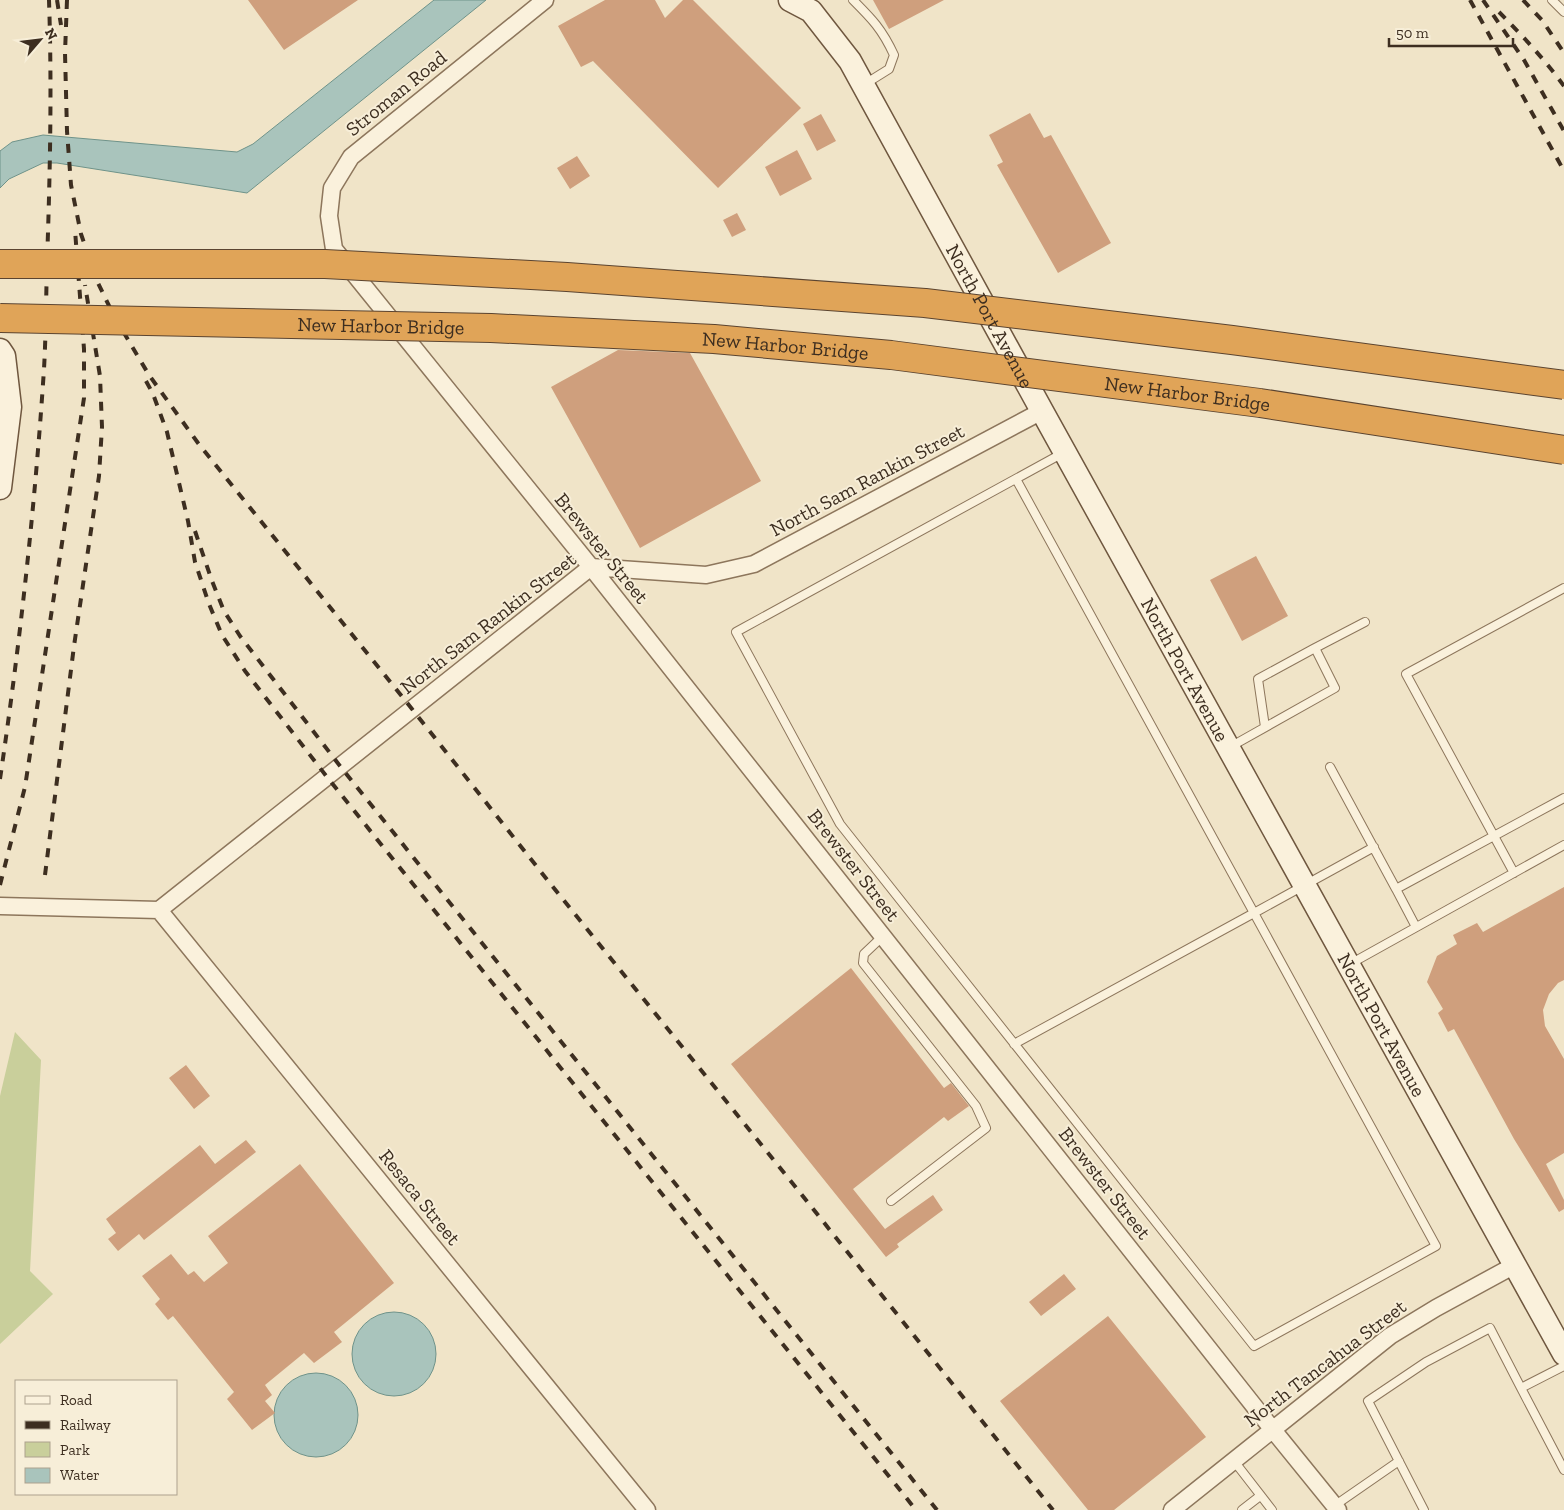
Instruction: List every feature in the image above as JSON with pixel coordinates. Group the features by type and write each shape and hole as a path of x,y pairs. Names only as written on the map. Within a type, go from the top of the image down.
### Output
{"highway":[{"path":"0,264 325,264 567,277 925,303 1232,340 1564,385"},
{"name":"New Harbor Bridge","path":"0,318 491,328 714,339 901,356 1260,404 1564,450"}],"main road":[{"name":"North Port Avenue","path":"790,0 811,11 850,61 1564,1354"},
{"path":"0,350 4,356 10,407 0,488"}],"street":[{"name":"Stroman Road","path":"334,249 329,216 332,188 351,157 545,0"},
{"name":"Brewster Street","path":"334,249 591,567 1336,1508"},
{"name":"North Sam Rankin Street","path":"159,910 591,567 706,575 754,564 1042,411"},
{"path":"0,906 159,910"},
{"name":"Resaca Street","path":"159,910 647,1510"},
{"name":"North Tancahua Street","path":"1172,1510 1390,1336 1436,1308 1515,1266"}],"lane":[{"path":"852,0 875,22 885,36 894,55 889,69 863,85"},
{"path":"1552,0 1564,12"},
{"path":"1016,479 1436,1246 1254,1346 840,824 736,632 1065,452"},
{"path":"1514,873 1406,674 1564,588"},
{"path":"1265,727 1258,679 1365,622"},
{"path":"1228,748 1335,688 1315,648"},
{"path":"1330,767 1416,927"},
{"path":"1396,889 1564,798"},
{"path":"1348,965 1564,845"},
{"path":"1014,1044 1374,847"},
{"path":"883,936 864,954 863,963 976,1106 986,1128 891,1201"},
{"path":"1424,1510 1368,1401 1426,1362 1490,1328 1564,1470"},
{"path":"1521,1388 1564,1366"},
{"path":"1234,1460 1272,1510"},
{"path":"1336,1508 1399,1461"},
{"path":"1242,1510 1260,1496"}],"green space":[{"path":"15,1032 41,1060 30,1271 53,1294 0,1344 0,1096"}],"water":[{"path":"434,0 486,0 247,193 57,163 43,163 9,179 0,188 0,151 12,142 43,135 237,152 253,144"},
{"path":"394,1312 410,1315 424,1324 433,1338 436,1354 433,1370 424,1384 410,1393 394,1396 378,1393 364,1384 355,1370 352,1354 355,1338 364,1324 378,1315"},
{"path":"316,1373 332,1376 346,1385 355,1399 358,1415 355,1431 346,1445 332,1454 316,1457 300,1454 286,1445 277,1431 274,1415 277,1399 286,1385 300,1376"}],"building":[{"path":"248,0 358,0 284,50"},
{"path":"605,0 655,0 665,18 683,0 693,0 801,108 718,188 593,61 581,67 558,26"},
{"path":"873,0 944,0 889,29"},
{"path":"1030,113 1044,138 1051,135 1111,243 1058,273 997,165 1003,162 989,135"},
{"path":"821,114 836,141 817,151 803,124"},
{"path":"797,150 812,179 780,196 765,167"},
{"path":"577,156 590,176 570,189 557,168"},
{"path":"737,213 746,230 732,237 723,220"},
{"path":"618,350 690,353 761,481 640,548 551,387"},
{"path":"1256,556 1288,616 1242,641 1210,580"},
{"path":"1564,887 1564,980 1558,983 1549,994 1543,1010 1545,1026 1564,1059 1564,1153 1546,1164 1564,1200 1564,1209 1559,1212 1514,1139 1454,1029 1448,1032 1438,1013 1443,1009 1427,982 1437,956 1457,944 1453,935 1477,923 1483,932"},
{"path":"851,968 944,1088 951,1083 969,1106 948,1121 944,1117 853,1189 885,1229 933,1195 943,1210 897,1244 899,1247 886,1257 731,1064"},
{"path":"186,1065 210,1096 194,1109 169,1078"},
{"path":"246,1140 256,1152 144,1240 139,1234 118,1251 108,1239 116,1233 106,1219 200,1145 215,1164"},
{"path":"300,1164 394,1283 334,1332 342,1342 314,1363 304,1353 265,1385 272,1395 265,1401 275,1413 252,1430 227,1399 234,1392 173,1316 168,1320 155,1304 160,1299 142,1276 171,1254 188,1275 194,1271 204,1282 228,1263 208,1236"},
{"path":"1064,1274 1076,1289 1041,1316 1029,1302"},
{"path":"1108,1316 1206,1437 1114,1510 1088,1510 1000,1401"}],"railway":[{"path":"0,779 26,574 44,369 50,132 49,0"},
{"path":"57,0 61,25"},
{"path":"67,0 65,53 67,131 71,185 81,234 98,283 114,316 149,375 198,443 1053,1510"},
{"path":"1470,0 1564,171"},
{"path":"1483,0 1524,60 1564,131"},
{"path":"1523,0 1542,20 1564,53"},
{"path":"1499,12 1533,48 1564,86"},
{"path":"0,885 25,787 84,398 84,349 75,230"},
{"path":"45,875 74,646 99,476 102,427 100,376 85,285"},
{"path":"146,381 153,394 167,432 188,521 195,562 209,604 222,635 245,671 327,777 916,1510"},
{"path":"195,531 224,611 240,636 340,766 937,1510"}]}
